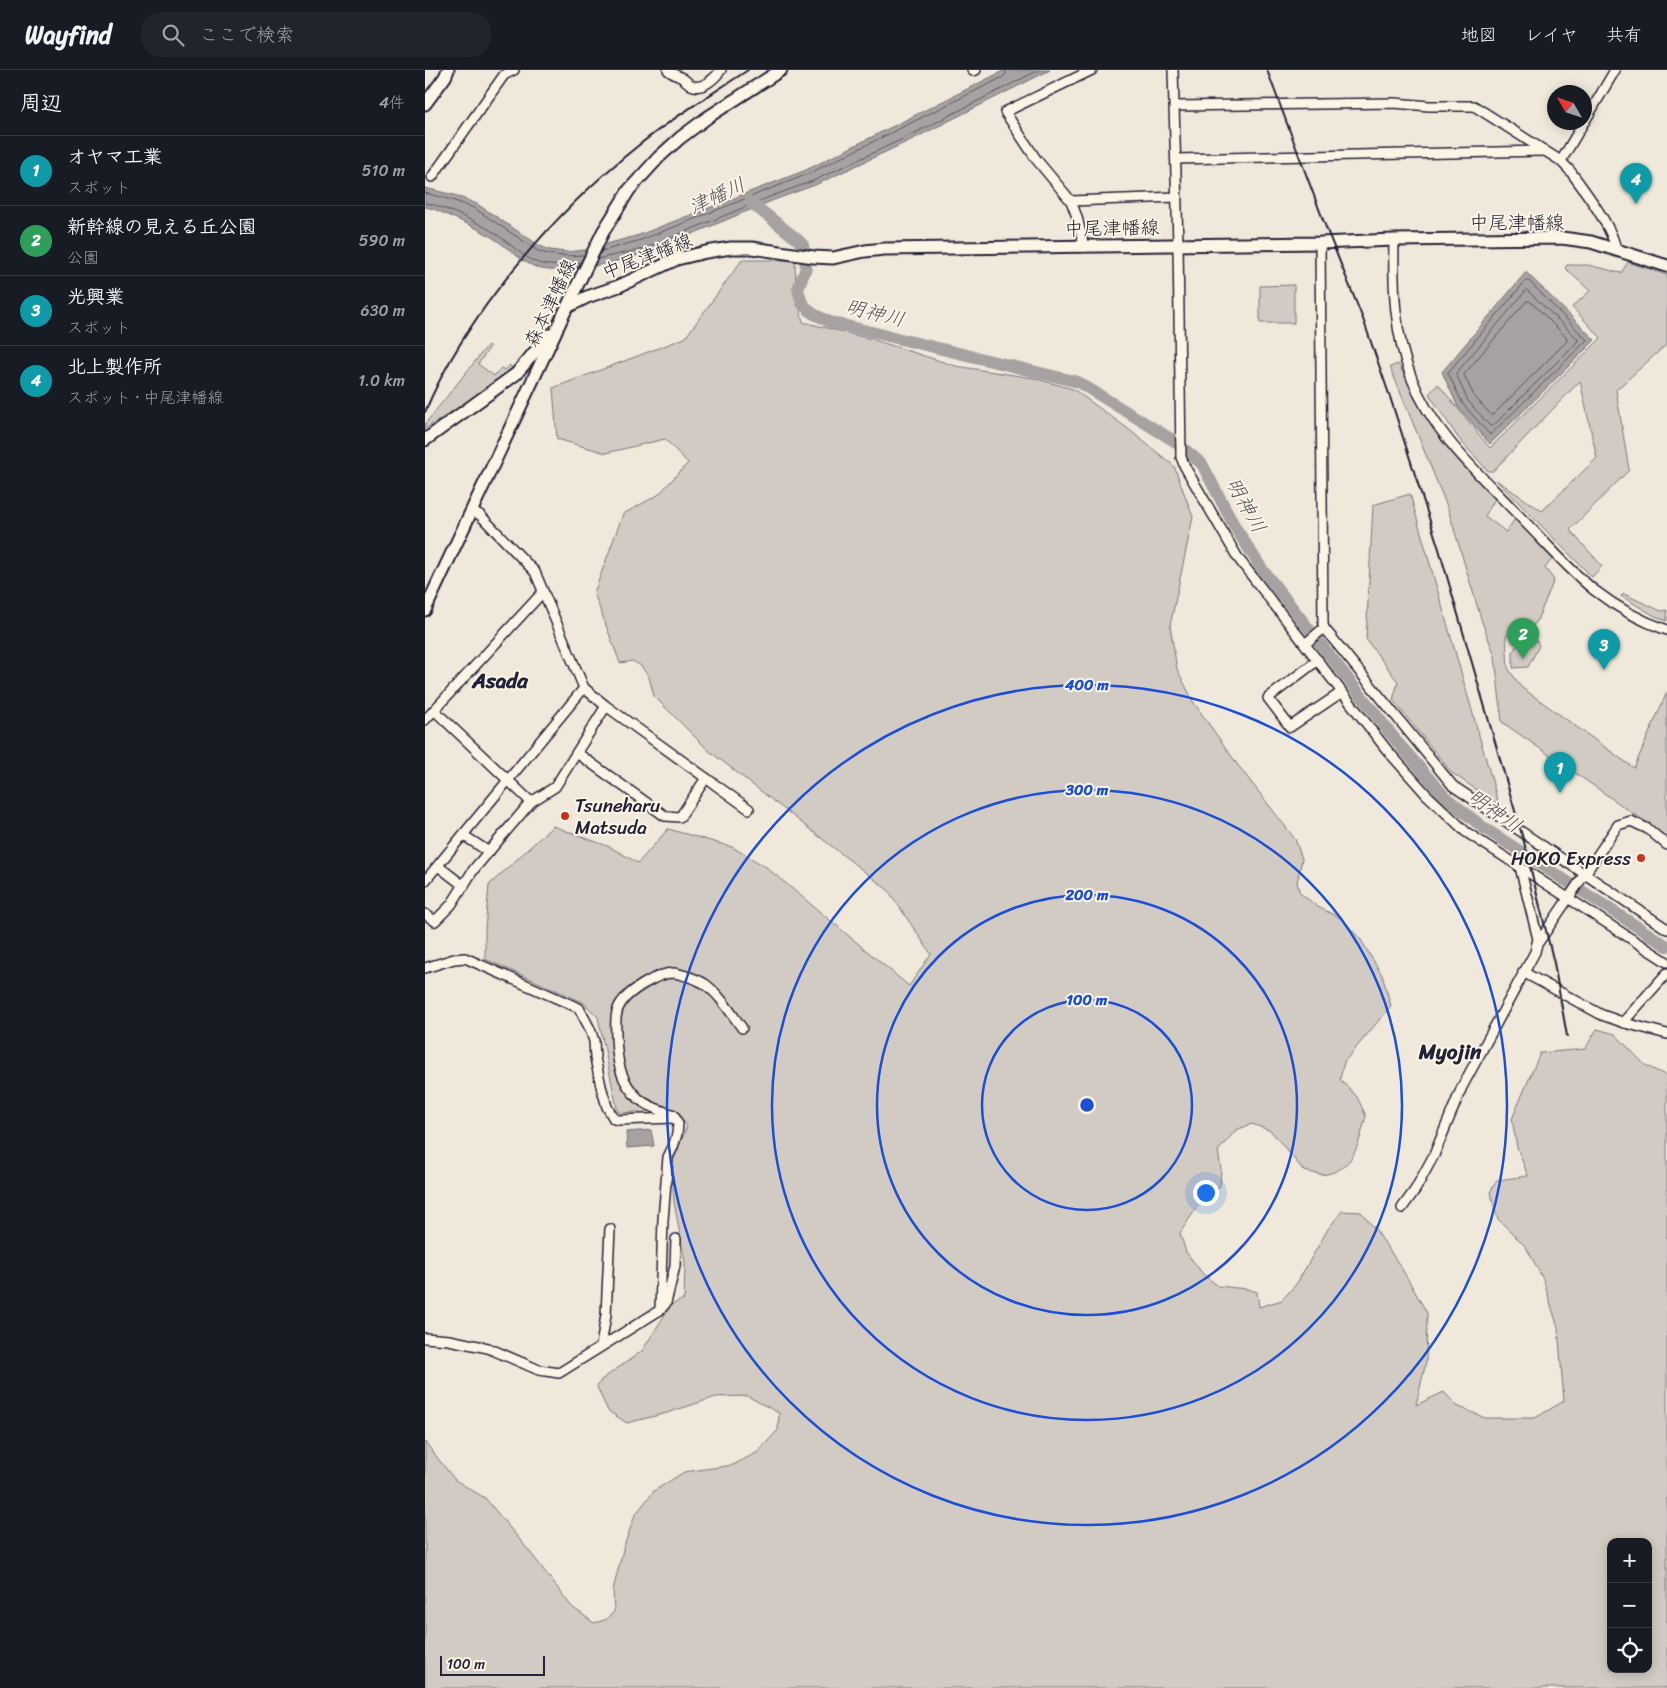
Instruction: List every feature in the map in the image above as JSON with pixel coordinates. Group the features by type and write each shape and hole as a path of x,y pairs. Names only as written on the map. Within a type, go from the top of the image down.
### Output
{"main road":[{"path":"425,104 448,70"},
{"name":"森本津幡線","path":"425,610 559,322 603,232 629,190 659,157 680,138 708,117 781,70"},
{"name":"中尾津幡線","path":"567,307 587,297 619,286 677,259 731,248 751,248 833,258 884,249 1178,244 1320,244 1394,240 1562,238 1584,240 1667,266"},
{"path":"425,440 516,374 559,322"}],"street":[{"path":"432,177 504,76 514,70"},
{"path":"668,70 693,86 701,87 721,70"},
{"path":"972,70 976,70"},
{"path":"1084,247 1071,201 1036,158 1005,112 1092,70"},
{"path":"1173,70 1181,457 1185,467 1238,558 1307,643 1387,750 1425,794 1466,832 1569,896 1667,962"},
{"path":"1592,109 1615,70"},
{"path":"1175,106 1394,103 1429,106 1473,106 1561,161 1571,172 1609,229 1615,240 1616,250"},
{"path":"1561,161 1579,130"},
{"path":"1176,159 1545,151"},
{"path":"1071,201 1177,197"},
{"path":"1394,240 1393,282 1396,320 1404,356 1413,380 1436,424 1467,462 1567,565 1594,590 1624,611 1654,626 1667,630"},
{"path":"1307,643 1322,630 1323,624 1320,244"},
{"path":"472,511 480,515 535,572 584,688 606,706 749,809"},
{"path":"425,720 543,592"},
{"path":"1322,630 1453,786 1582,877 1667,930"},
{"path":"1318,660 1267,698 1290,727 1342,692"},
{"path":"426,878 438,866 584,688"},
{"path":"425,914 435,921 451,905 474,869 531,802 555,787 606,706"},
{"path":"434,710 509,779 531,802"},
{"path":"577,753 665,816 680,817 706,778"},
{"path":"1536,946 1619,825 1631,821 1648,829 1667,845"},
{"path":"463,835 489,852"},
{"path":"438,866 464,886"},
{"path":"1402,1208 1415,1190 1434,1155 1462,1087 1535,952 1537,939 1519,866"},
{"path":"425,968 454,959 465,958 579,1008 594,1041 601,1086 607,1106 614,1119 675,1118"},
{"path":"1523,972 1602,1015 1667,1034"},
{"path":"660,1310 663,1220 668,1157 677,1134 678,1124 674,1115 640,1100 627,1083 619,1068 616,1016 620,1003 633,992 662,975 673,973 704,983 714,992 743,1028"},
{"path":"1625,1023 1627,1018 1667,973"},
{"path":"601,1346 606,1315 610,1229"},
{"path":"425,1338 449,1340 488,1348 539,1370 559,1373 601,1346 607,1345 660,1310 666,1303 675,1266 676,1240"}],"shaded area":[{"path":"742,260 795,260 796,292 803,322 871,339 956,366 1033,378 1073,389 1127,428 1174,466 1193,517 1170,626 1177,669 1194,703 1237,764 1295,839 1302,859 1297,883 1300,893 1318,907 1342,919 1361,940 1382,975 1391,1006 1344,1062 1340,1079 1357,1097 1366,1116 1355,1152 1350,1159 1337,1171 1319,1174 1304,1171 1271,1131 1252,1124 1236,1130 1218,1151 1221,1169 1220,1186 1197,1207 1180,1233 1186,1252 1203,1274 1218,1286 1257,1292 1259,1307 1282,1300 1297,1283 1328,1229 1342,1211 1361,1212 1376,1230 1402,1269 1427,1313 1426,1362 1416,1405 1444,1392 1457,1406 1485,1418 1535,1418 1564,1401 1558,1328 1543,1279 1526,1247 1498,1219 1490,1192 1497,1180 1528,1176 1517,1147 1512,1119 1540,1053 1585,1049 1597,1029 1615,1034 1645,1065 1667,1076 1667,1688 425,1688 425,1442 455,1480 485,1498 572,1607 594,1623 605,1620 614,1612 613,1590 624,1546 635,1515 654,1491 684,1472 733,1465 758,1452 778,1430 779,1413 747,1396 716,1397 667,1413 627,1423 608,1411 597,1387 601,1380 642,1351 671,1305 684,1299 685,1262 674,1202 672,1164 687,1126 675,1110 618,1113 598,1017 583,1002 485,959 485,929 489,885 553,826 610,847 638,863 668,829 732,847 766,867 909,986 931,954 888,890 708,750 654,696 649,677 641,666 633,661 620,663 594,593 623,514 658,495 688,463 665,439 606,453 557,439 553,388 685,338"},
{"path":"1628,262 1667,275 1667,344 1616,390 1629,470 1570,530 1602,566 1592,577 1496,480 1542,511 1597,458 1580,381 1493,471 1488,471 1459,439 1429,394 1438,384 1490,448 1601,338 1572,307 1590,291 1565,268 1567,265 1588,265 1621,273"},
{"path":"1294,285 1294,323 1260,323 1260,286"},
{"path":"488,345 490,347 478,364 494,376 501,368 505,370 510,365 512,368 484,391 425,429 425,424"},
{"path":"1398,364 1441,440 1495,499 1485,516 1506,532 1515,519 1553,558 1545,568 1554,580 1536,623 1506,636 1508,668 1521,687 1634,768 1667,692 1667,837 1502,722 1495,656 1482,622 1448,509 1390,367"},
{"path":"1410,494 1499,805 1452,773 1393,700 1398,682 1366,639 1373,505"},
{"path":"1624,594 1661,611 1667,610 1667,621 1621,596"},
{"path":"1520,641 1537,641 1539,646 1528,667 1513,668 1513,651"}],"water":[{"path":"1005,70 1050,70 911,140 815,185 644,254 591,267 561,270 538,268 479,230 434,209 425,207 425,188 454,195 477,204 540,246 550,250 567,252 585,250 639,235 806,170"},
{"path":"1526,272 1595,340 1490,444 1458,407 1442,372"},
{"path":"651,1130 654,1146 627,1148 626,1132"}],"waterway":[{"name":"明神川","path":"750,202 803,245 806,268 798,289 802,303 812,313 830,322 1078,382 1176,442 1202,464 1235,527 1262,569 1398,743 1445,797 1484,828 1667,946"}],"railway":[{"path":"425,412 464,338 516,266 546,232 608,171 639,145 679,115 748,70"},
{"path":"1267,70 1325,225 1363,319 1439,549 1524,842 1554,963 1567,1036"}],"place":[{"name":"北上製作所","path":"1636,204"},
{"name":"新幹線の見える丘公園","path":"1523,659"},
{"name":"光興業","path":"1604,670"},
{"name":"オヤマ工業","path":"1560,793"},
{"name":"Tsuneharu Matsuda","path":"565,816"},
{"name":"HOKO Express","path":"1641,858"}],"district":[{"name":"Asada","path":"500,681"},
{"name":"Myojin","path":"1450,1052"}],"water label":[{"name":"津幡川","path":"717,196"}]}
